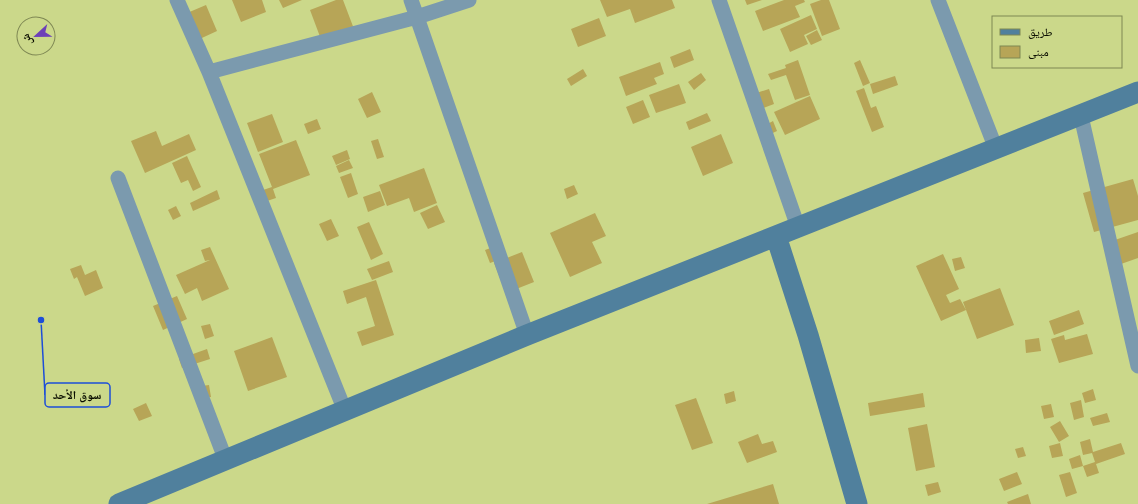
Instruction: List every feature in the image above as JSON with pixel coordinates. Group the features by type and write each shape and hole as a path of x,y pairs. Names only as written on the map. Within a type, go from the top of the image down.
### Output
{"main road":[{"path":"119,504 526,336 1138,92"},
{"path":"776,236 808,335 857,504"}],"street":[{"path":"177,0 209,72 345,412"},
{"path":"411,0 526,336"},
{"path":"209,72 417,17 469,0"},
{"path":"719,0 798,227"},
{"path":"938,0 996,149"},
{"path":"1081,116 1138,366"},
{"path":"118,178 226,461"}],"building":[{"path":"232,0 262,0 266,12 241,22"},
{"path":"279,0 302,0 283,8"},
{"path":"336,0 343,0 354,29 322,42 310,10"},
{"path":"600,0 672,0 675,8 635,23 630,9 607,17"},
{"path":"745,0 762,0 747,5"},
{"path":"784,0 804,0 805,2 795,6 800,17 763,31 755,11"},
{"path":"821,0 829,0 840,29 822,36 810,4"},
{"path":"206,5 217,31 191,43 180,16"},
{"path":"811,15 817,29 804,35 808,44 790,52 780,29"},
{"path":"599,18 606,36 578,47 571,29"},
{"path":"817,30 822,40 811,45 806,36"},
{"path":"690,49 694,60 674,68 670,57"},
{"path":"798,60 810,95 795,100 786,75 771,80 768,74 786,68 785,65"},
{"path":"860,60 870,83 863,86 854,63"},
{"path":"660,62 664,74 654,78 657,84 626,96 619,77"},
{"path":"583,69 587,76 571,86 567,79"},
{"path":"701,73 706,80 694,90 688,82"},
{"path":"895,76 898,85 873,94 870,84"},
{"path":"679,84 686,103 656,113 649,95"},
{"path":"864,88 871,108 876,106 884,127 872,132 856,91"},
{"path":"769,89 774,104 755,111 750,95"},
{"path":"372,92 381,112 367,118 358,99"},
{"path":"810,96 820,119 785,135 774,112"},
{"path":"643,100 650,117 633,124 626,107"},
{"path":"707,113 711,121 689,130 686,122"},
{"path":"272,114 283,142 258,152 247,123"},
{"path":"317,119 321,129 308,134 304,124"},
{"path":"773,121 777,131 764,137 760,128"},
{"path":"156,131 162,146 189,134 196,150 145,173 131,141"},
{"path":"721,134 733,163 703,176 691,147"},
{"path":"378,139 384,157 377,159 371,141"},
{"path":"296,140 310,175 273,189 276,198 261,203 257,192 272,187 259,154"},
{"path":"347,150 350,159 336,165 332,156"},
{"path":"187,156 201,187 193,191 188,180 181,183 172,163"},
{"path":"349,160 353,168 339,173 336,166"},
{"path":"424,168 437,203 414,212 409,198 387,206 379,185"},
{"path":"351,173 358,194 348,198 340,177"},
{"path":"1133,179 1138,196 1138,220 1094,232 1083,193"},
{"path":"574,185 578,194 567,199 564,189"},
{"path":"217,190 220,199 193,211 190,203"},
{"path":"380,191 385,205 368,212 363,197"},
{"path":"437,205 445,222 428,229 420,213"},
{"path":"176,206 181,216 173,220 168,210"},
{"path":"595,213 606,236 592,242 602,263 570,277 550,233"},
{"path":"331,219 339,236 327,241 319,224"},
{"path":"369,222 383,254 371,260 357,227"},
{"path":"1138,232 1138,258 1121,264 1112,241"},
{"path":"499,245 504,258 490,263 485,250"},
{"path":"210,247 229,289 202,301 197,288 185,294 176,275 210,260 205,261 201,250"},
{"path":"522,252 534,282 506,293 494,263"},
{"path":"943,254 959,289 946,295 950,303 960,299 966,310 941,321 916,266"},
{"path":"961,257 965,268 955,271 952,259"},
{"path":"389,261 393,272 372,280 367,269"},
{"path":"81,265 85,275 96,270 103,288 85,296 77,277 74,279 70,269"},
{"path":"376,280 394,335 362,346 357,332 375,326 366,297 347,304 343,291"},
{"path":"1000,288 1014,325 977,339 963,302"},
{"path":"177,296 187,319 163,330 153,306"},
{"path":"1079,310 1084,324 1054,335 1049,321"},
{"path":"210,324 214,336 205,339 201,326"},
{"path":"1087,334 1093,354 1059,363 1051,339 1064,335 1065,340"},
{"path":"272,337 287,377 248,391 234,351"},
{"path":"1039,338 1041,351 1026,353 1025,340"},
{"path":"207,349 210,359 182,368 179,359"},
{"path":"209,385 211,397 196,399 194,387"},
{"path":"1093,389 1096,400 1085,403 1082,393"},
{"path":"734,391 736,401 726,404 724,394"},
{"path":"923,393 925,407 870,416 868,403"},
{"path":"696,398 713,443 692,450 675,405"},
{"path":"1081,400 1084,417 1074,420 1070,403"},
{"path":"146,403 152,416 139,421 133,409"},
{"path":"1051,404 1054,417 1044,419 1041,406"},
{"path":"1107,413 1110,422 1093,426 1090,418"},
{"path":"1060,421 1069,436 1059,442 1050,427"},
{"path":"927,424 935,467 916,471 908,428"},
{"path":"758,434 762,444 773,441 777,452 747,463 738,442"},
{"path":"1090,439 1093,452 1121,443 1125,454 1096,464 1099,473 1087,477 1083,466 1095,462 1092,453 1083,455 1080,442"},
{"path":"1060,443 1063,456 1052,458 1049,446"},
{"path":"1023,447 1026,456 1018,458 1015,449"},
{"path":"1080,455 1083,466 1072,469 1069,459"},
{"path":"1017,472 1022,484 1004,491 999,479"},
{"path":"1070,472 1077,493 1066,497 1059,475"},
{"path":"938,482 941,492 928,496 925,485"},
{"path":"773,484 779,504 707,504"},
{"path":"1028,494 1031,504 1008,504 1007,502"}],"place":[{"name":"سوق الأحد","path":"41,320"}]}
